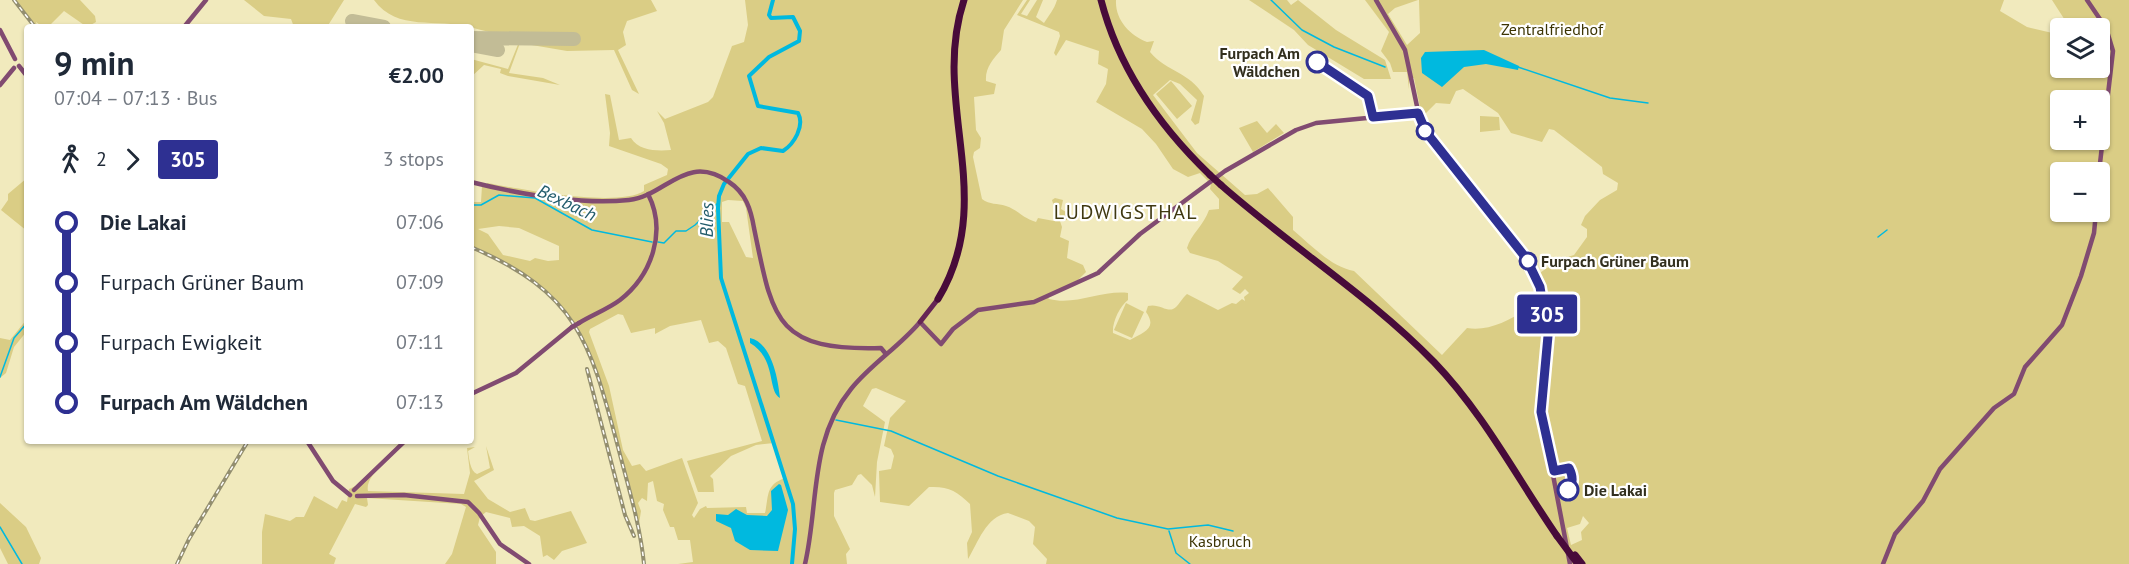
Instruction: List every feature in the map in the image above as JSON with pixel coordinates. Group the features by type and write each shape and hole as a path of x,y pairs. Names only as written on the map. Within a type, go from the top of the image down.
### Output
{"highway":[{"path":"938,299 955,261 965,210 964,173 953,60 957,27 964,0"},
{"path":"1103,0 1116,46 1140,93 1173,138 1222,184 1389,319 1449,375 1472,404 1577,562"}],"main road":[{"path":"186,24 206,0"},
{"path":"1376,0 1405,50 1418,113 1426,132 1534,273 1547,315 1542,418 1577,562"},
{"path":"2087,0 2109,33 2113,62 2099,162"},
{"path":"0,30 15,59 11,63 24,74"},
{"path":"0,85 16,67"},
{"path":"942,342 949,333 978,310 1034,302 1098,273 1140,234 1225,171 1310,124 1418,113"},
{"path":"474,182 574,198 629,200 648,194 685,173 703,172 717,175 734,186 748,204 769,299 779,317 789,328 804,339 824,346 875,349 898,343"},
{"path":"474,393 516,373 572,327 618,301 644,272 652,255 657,227 654,208 648,194"},
{"path":"1883,564 1895,534 1923,501 1940,469 1994,408 2014,394 2024,369 2062,325 2081,276 2095,222"},
{"path":"805,564 819,460 828,426 851,388 909,334 938,299"},
{"path":"928,328 930,310"},
{"path":"920,322 942,342"},
{"path":"928,328 942,342"},
{"path":"909,334 928,328"},
{"path":"938,337 949,333"},
{"path":"881,348 885,355"},
{"path":"875,349 885,355"},
{"path":"309,444 333,481 356,493 441,497 468,502 479,513 500,544 528,564"},
{"path":"356,493 367,477 402,444"},
{"path":"356,493 367,477"}],"green space":[{"path":"16,0 80,0 95,16 96,22 83,24 64,11 51,24 36,22 35,24"},
{"path":"244,0 344,0 329,24 293,24 291,19 264,16"},
{"path":"374,0 651,0 657,11 627,21 623,32 626,45 618,50 639,94 632,90 614,50 567,51 520,43 509,73 543,78 560,85 508,76 500,73 501,69 484,65 474,74 474,60 508,69 519,42 474,28 474,24 418,22 394,16 383,10"},
{"path":"745,0 1023,0 1004,30 1001,50 988,68 986,81 996,84 994,94 974,97 976,130 981,138 980,148 974,152 973,157 982,199 1003,205 1036,222 1038,218 1054,221 1057,216 1052,200 1055,198 1063,200 1061,209 1073,216 1073,219 1060,221 1062,227 1060,237 1069,241 1067,258 1083,265 1086,272 1078,280 1047,296 1049,299 1069,301 1128,293 1128,300 1115,319 1113,333 1130,340 1150,326 1146,312 1148,306 1173,309 1187,294 1218,310 1232,303 1236,304 1242,299 1245,301 1244,297 1249,293 1245,289 1240,294 1232,289 1243,277 1218,261 1190,253 1187,248 1209,210 1219,209 1219,199 1210,189 1211,184 1200,173 1188,177 1173,169 1156,144 1142,129 1096,102 1106,84 1108,69 1098,64 1099,51 1066,40 1056,56 1054,53 1060,36 1059,32 1017,15 1027,0 1030,0 1021,14 1027,16 1037,0 1043,0 1036,17 1044,23 1057,0 1116,0 1118,14 1129,31 1147,42 1154,41 1150,52 1192,82 1204,96 1199,123 1195,125 1191,120 1197,100 1180,84 1170,80 1153,95 1197,153 1245,195 1257,194 1268,188 1293,217 1293,230 1329,260 1354,271 1442,355 1467,328 1488,327 1508,320 1544,295 1538,274 1561,259 1574,255 1587,237 1587,229 1581,225 1585,216 1600,200 1617,190 1618,183 1603,174 1602,167 1554,130 1549,129 1542,142 1511,133 1498,113 1463,89 1456,91 1450,104 1436,103 1425,114 1425,122 1423,122 1414,78 1409,78 1409,89 1407,72 1393,72 1390,63 1381,51 1389,32 1365,0 1418,0 1395,8 1388,14 1407,45 1420,33 1419,0 2004,0 2000,11 2027,27 2050,32 2050,78 2110,78 2110,18 2064,18 2052,0 2129,0 2129,564 1046,564 1047,559 1033,544 1035,527 1029,521 1008,513 1000,515 988,525 968,559 967,543 972,532 970,504 961,496 942,487 929,487 909,506 880,502 879,471 891,469 894,456 891,449 884,446 890,418 906,401 876,388 872,389 863,406 885,422 877,462 875,497 872,485 861,474 852,485 835,490 834,493 834,516 850,549 846,554 847,564 678,564 693,562 690,540 678,540 674,527 670,527 663,510 664,504 657,501 653,481 648,483 647,501 642,498 638,503 641,511 639,524 601,385 580,332 566,311 549,293 503,261 474,247 474,202 481,202 482,186 486,187 487,183 591,198 631,196 644,191 644,185 667,175 668,169 661,164 609,146 610,133 605,94 610,95 619,140 631,138 643,148 671,150 664,123 657,111 665,119 708,102 713,97 732,46 744,42 748,25","holes":["743,201 753,258 746,257 729,222 722,222 722,202","499,226 519,228 559,246 559,260 548,261 535,258 530,261 503,255 488,234 478,229","618,314 623,315 631,333 655,328 655,334 670,326 701,320 709,343 718,341 726,348 738,384 745,386 762,441 687,461 698,492 714,492 713,479 710,476 731,456 756,445 774,443 785,478 771,488 765,513 747,513 746,507 707,508 706,506 700,509 694,518 692,515 698,503 682,458 646,471 640,464 632,466 623,450 609,386 589,332 590,329","1583,516 1589,523 1581,532 1582,540 1571,545 1567,528 1580,524"]},
{"path":"1249,0 1287,0 1291,5 1298,0 1336,30 1385,60 1391,79 1364,79 1308,45 1294,30"},
{"path":"1171,81 1192,106 1177,119 1156,94"},
{"path":"1480,116 1499,117 1500,130 1480,132"},
{"path":"1257,121 1267,133 1276,124 1284,133 1253,152 1239,128"},
{"path":"24,181 24,229 1,210 8,200 8,194"},
{"path":"1126,303 1144,312 1132,338 1114,330"},
{"path":"24,323 24,335 14,347 6,373 0,378 0,338 10,340"},
{"path":"399,444 405,444 376,471 368,485 368,491 464,494 470,473 467,448 475,447 468,451 471,467 477,474 490,468 486,446 494,470 474,481 488,499 510,512 525,508 530,520 535,521 571,511 587,543 562,551 554,560 547,555 543,557 540,536 524,526 512,527 510,518 486,512 480,517 478,525 496,552 496,564 445,564 452,554 466,507 461,504 367,498 366,507 355,504 329,554 336,558 334,564 262,564 262,532 265,514 290,521 296,517 304,517 314,496 337,509 342,500 347,502 349,489 358,485"},
{"path":"0,503 26,527 41,558 39,564 8,564 0,548"}],"water":[{"path":"1484,50 1519,66 1518,70 1486,64 1464,67 1442,87 1422,73 1421,58 1425,52"},
{"path":"750,338 758,341 769,354 778,381 780,398 774,389 764,357 750,343"},
{"path":"779,484 788,510 778,551 750,550 735,541 731,528 716,521 716,514 728,515 736,509 747,515 767,516 772,510 771,491"}],"waterway":[{"name":"Blies","path":"773,0 769,15 771,18 793,17 800,31 799,41 769,57 749,76 758,106 798,113 799,129 791,144 783,151 761,148 748,154 724,184 719,196 718,208 721,278 793,504 795,529 792,564"},
{"path":"1271,0 1302,30 1334,47 1385,67"},
{"path":"1518,67 1610,98 1648,103"},
{"name":"Bexbach","path":"474,205 481,205 499,195 535,198 592,230 652,242"},
{"name":"Bexbach","path":"658,242 664,243 676,231 686,231 719,202"},
{"path":"1878,237 1887,230"},
{"name":"Bexbach","path":"0,377 14,338 24,326"},
{"path":"836,420 891,431 998,476 1117,518 1168,529 1208,525 1233,531"},
{"path":"0,527 22,564"},
{"path":"1169,531 1176,553 1190,564"}],"runway":[{"path":"352,21 368,24"},
{"path":"474,38 574,39"},
{"path":"474,46 498,50"}],"railway":[{"path":"14,0 33,24"},
{"path":"474,248 507,264 535,283 557,303 574,325 587,350 608,410 640,534 644,564"},
{"path":"587,369 625,515 634,536"},
{"path":"177,564 189,539 246,444"}],"bus line":[{"name":"305","path":"1317,62 1340,75 1368,96 1373,117 1418,113 1426,132 1529,263 1542,293 1548,324 1541,405 1542,418 1554,471 1569,468 1573,477 1568,490"}],"place":[{"name":"Furpach Am Wäldchen","path":"1317,62"},
{"name":"Furpach Grüner Baum","path":"1528,261"},
{"name":"Die Lakai","path":"1568,490"}],"district":[{"name":"LUDWIGSTHAL","path":"1126,212"}],"park label":[{"name":"Zentralfriedhof","path":"1552,29"},
{"name":"Kasbruch","path":"1220,541"}]}
